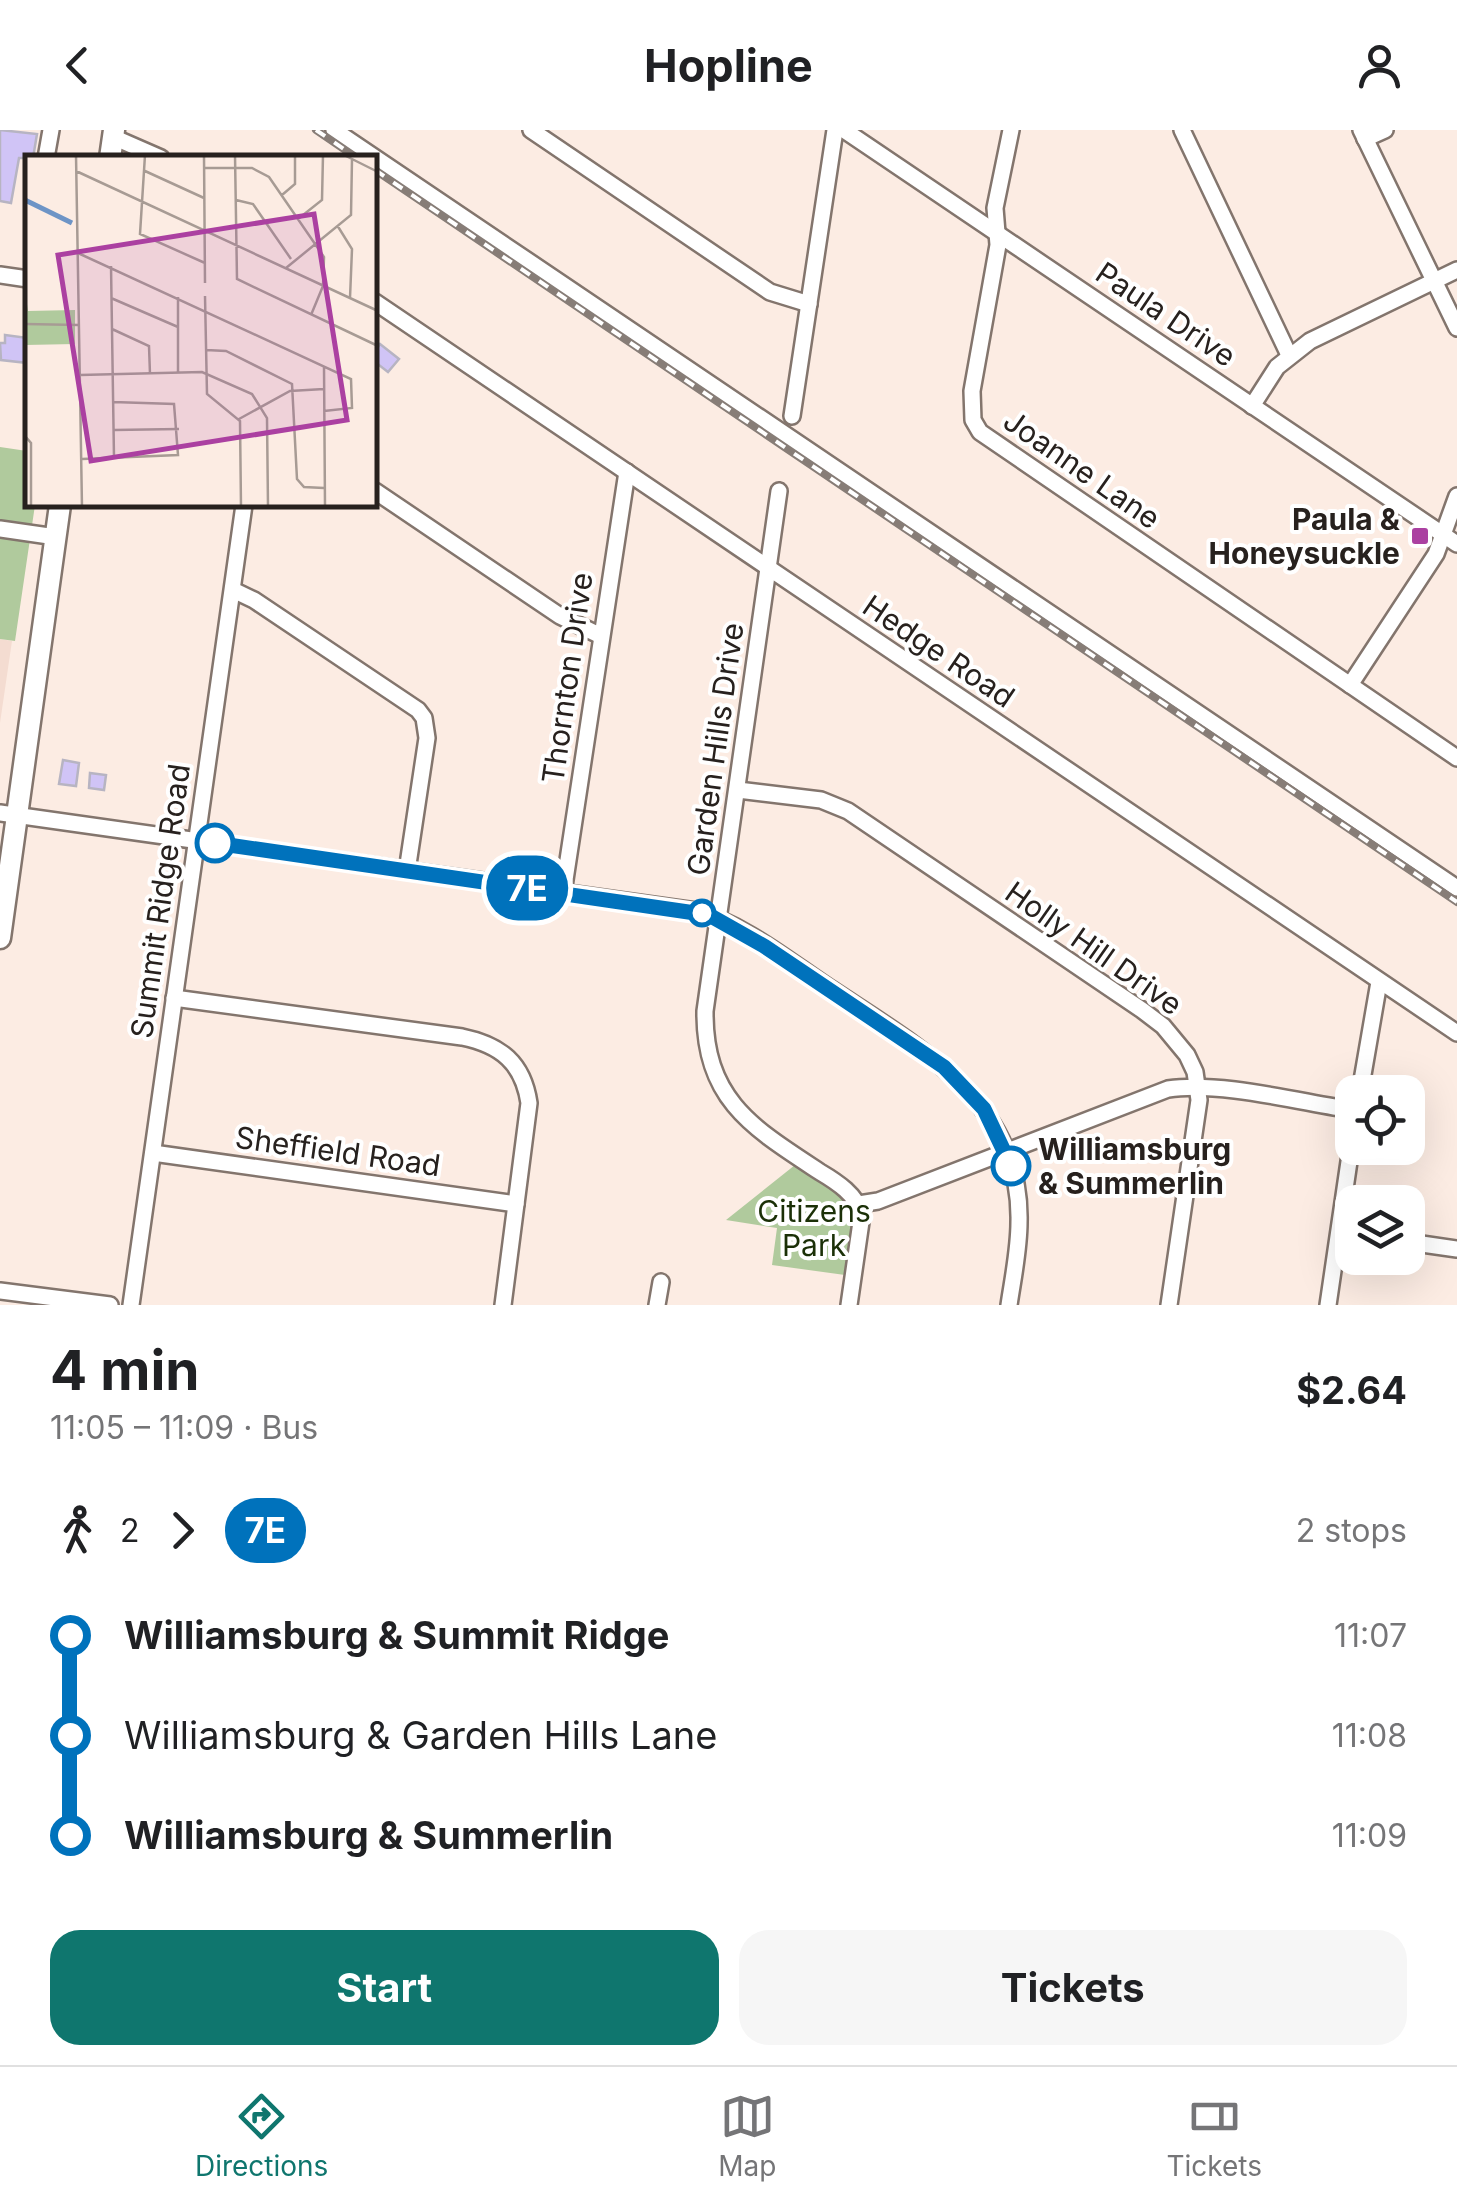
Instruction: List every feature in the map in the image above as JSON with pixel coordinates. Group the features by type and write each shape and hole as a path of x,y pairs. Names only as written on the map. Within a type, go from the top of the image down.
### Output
{"main road":[{"path":"0,938 8,815 60,508"}],"street":[{"path":"46,155 50,130"},
{"path":"334,130 371,155"},
{"path":"531,130 770,292 809,304"},
{"path":"792,416 834,130"},
{"name":"Paula Drive","path":"844,130 1451,540"},
{"name":"Joanne Lane","path":"1012,130 994,208 998,245 972,391 973,420 980,432 1457,758"},
{"path":"1182,130 1289,355"},
{"path":"1385,130 1363,134 1457,328"},
{"path":"112,141 152,155"},
{"path":"378,160 1457,888"},
{"path":"1252,406 1289,355 1310,341 1457,270"},
{"path":"0,275 25,279"},
{"name":"Hedge Road","path":"378,304 1457,1033"},
{"name":"Thornton Drive","path":"563,893 627,472"},
{"name":"Garden Hills Drive","path":"779,491 705,1011 706,1044 714,1076 743,1117 836,1182 859,1204"},
{"path":"378,494 560,616 601,636"},
{"path":"1350,686 1451,540 1457,496"},
{"name":"Summit Ridge Road","path":"131,1305 244,508"},
{"path":"0,529 56,537"},
{"path":"233,590 418,710 424,718 427,738 407,872"},
{"name":"Holly Hill Drive","path":"738,790 821,800 848,811 1162,1026 1186,1055 1198,1088 1199,1116 1169,1305"},
{"path":"8,815 696,911 719,919 944,1067 984,1109 1007,1152 1020,1219 1009,1305"},
{"path":"1363,1075 1379,982"},
{"path":"174,998 462,1037 495,1046 508,1056 522,1076 528,1103 503,1305"},
{"path":"848,1305 862,1215 859,1204 878,1201 1168,1089 1198,1088 1335,1108"},
{"name":"Sheffield Road","path":"152,1152 516,1204"},
{"path":"1425,1244 1457,1248"},
{"path":"1328,1305 1335,1275"},
{"path":"657,1305 661,1282"},
{"path":"0,1291 110,1305"}],"shaded area":[{"path":"0,639 12,641 0,723"}],"green space":[{"path":"0,447 25,451 25,508 35,508 15,641 0,639"},
{"name":"Citizens Park","path":"795,1165 831,1187 852,1210 854,1232 845,1275 772,1265 777,1228 726,1220"}],"building":[{"path":"0,130 37,134 34,155 19,158 11,203 0,201"},
{"path":"5,335 25,338 25,363 1,360 0,343 5,343"},
{"path":"380,344 399,359 388,372 378,364"},
{"path":"63,760 79,763 76,786 59,784"},
{"path":"90,773 106,775 104,790 89,788"}],"railway":[{"path":"316,130 353,155"},
{"path":"378,172 1457,902"}],"bus line":[{"name":"7E","path":"215,843 696,911 719,919 944,1067 984,1109 1011,1166"}],"place":[{"name":"Paula & Honeysuckle","path":"1420,536"},
{"name":"Williamsburg & Summerlin","path":"1011,1166"}]}
